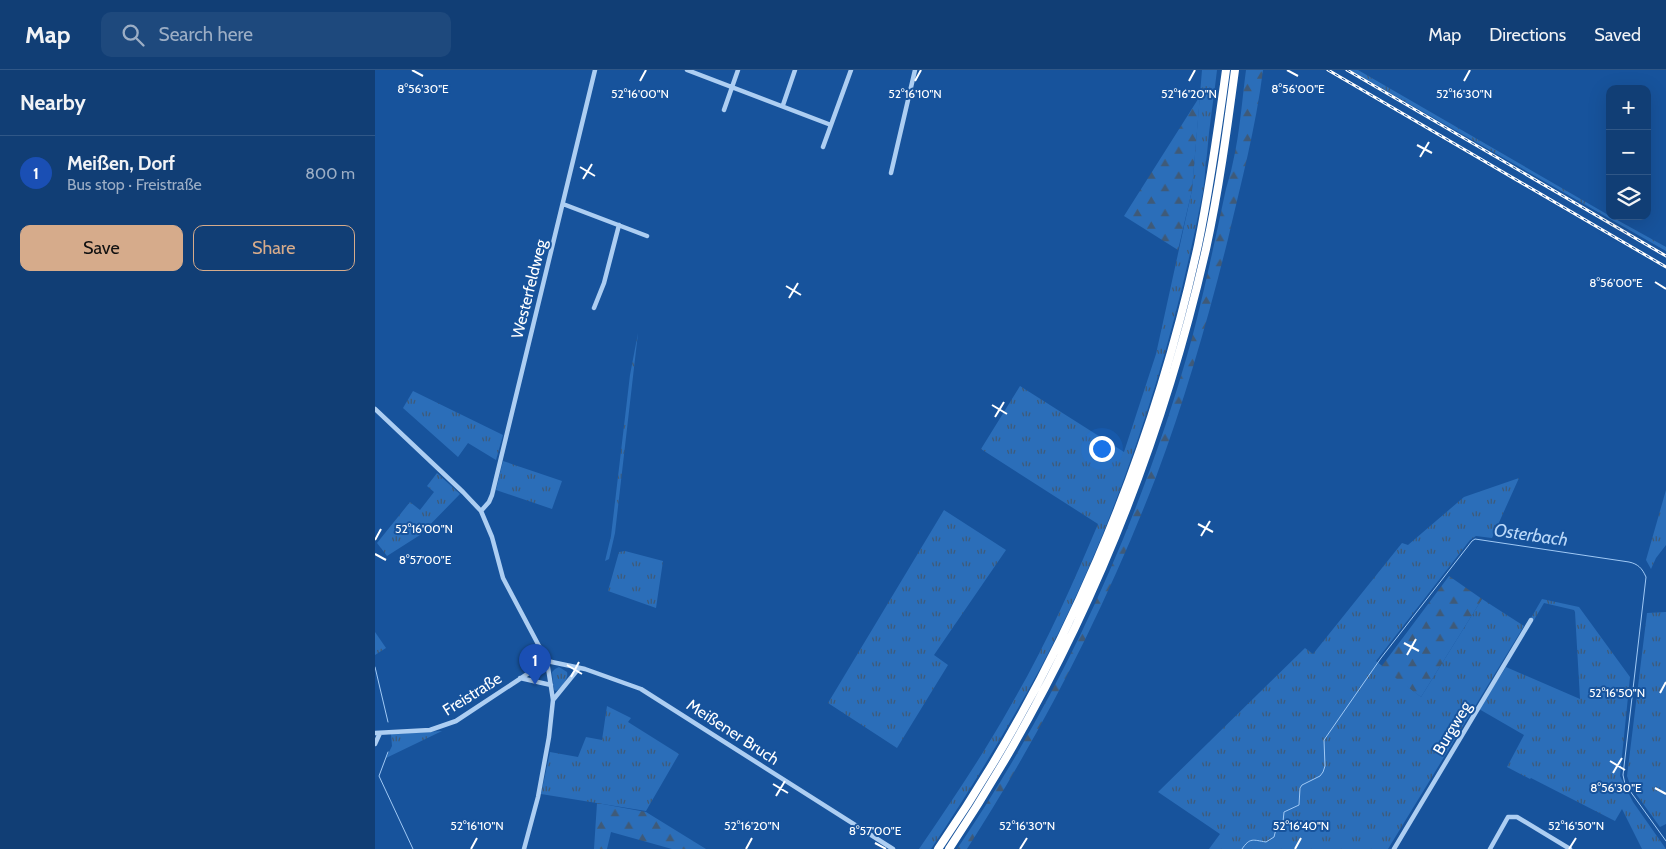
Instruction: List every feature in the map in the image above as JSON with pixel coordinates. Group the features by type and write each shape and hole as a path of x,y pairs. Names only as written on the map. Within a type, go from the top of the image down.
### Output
{"highway":[{"path":"938,849 995,760 1055,650 1099,554 1132,471 1168,360 1198,245 1215,152 1226,70"},
{"path":"949,849 1019,737 1063,653 1107,558 1144,464 1177,363 1206,247 1223,162 1235,70"}],"street":[{"name":"Westerfeldweg","path":"481,511 492,495 595,70"},
{"path":"687,70 783,105 831,125"},
{"path":"723,110 738,70"},
{"path":"783,105 795,70"},
{"path":"823,147 851,70"},
{"path":"891,173 915,70"},
{"path":"563,204 647,236"},
{"path":"594,308 604,283 619,225"},
{"path":"375,409 481,511 492,538 503,578 547,661 553,700 542,778 524,849"},
{"name":"Burgweg","path":"1394,849 1531,620"},
{"name":"Meißener Bruch","path":"547,661 579,668 641,689 893,849"},
{"name":"Freistraße","path":"378,733 417,732 443,727 470,713 547,661"},
{"path":"553,700 579,668"},
{"path":"520,678 551,685"},
{"path":"375,744 378,733"},
{"path":"1490,849 1508,817 1517,817 1570,849"}],"green space":[{"path":"1202,70 1217,70 1203,191 1176,313 1140,434 1119,493 1070,609 1029,689 989,758 931,849 919,849 978,760 1023,683 1057,616 1098,524 981,449 1020,386 1124,452 1156,354 1192,190"},
{"path":"1246,70 1263,70 1248,155 1204,329 1177,419 1156,477 1116,574 1047,714 995,805 967,849 957,849 1031,729 1064,667 1095,603 1149,472 1172,406 1201,303 1235,151"},
{"path":"1350,70 1358,70 1606,214 1606,217"},
{"path":"1200,96 1192,190 1178,250 1124,216"},
{"path":"1612,220 1617,220 1666,247 1666,251"},
{"path":"638,333 615,533 609,559 605,561 611,536 630,375"},
{"path":"413,391 503,435 496,460 468,443 458,457 403,408"},
{"path":"503,461 562,481 552,509 496,490"},
{"path":"437,473 460,494 420,535 387,556 377,543 410,502 420,510 434,492 427,486"},
{"path":"1519,478 1492,538 1476,536 1470,540 1376,661 1421,697 1482,599 1524,626 1388,849 1209,849 1220,834 1158,792 1305,648 1313,654 1402,543 1408,545 1464,497"},
{"path":"1666,490 1666,545 1656,558 1651,569 1646,560"},
{"path":"944,510 1006,550 934,655 948,665 897,748 828,703"},
{"path":"625,551 663,561 656,608 608,591 619,552"},
{"path":"1449,576 1482,599 1421,697 1381,667"},
{"path":"1542,599 1579,607 1630,677 1620,776 1633,802 1666,849 1642,849 1622,809 1615,821 1507,767 1524,735 1479,709 1506,667 1580,699 1575,612 1574,610 1544,603 1534,620 1531,618"},
{"path":"1666,612 1666,824 1660,827 1631,787 1627,776 1647,613"},
{"path":"375,632 386,648 375,655"},
{"path":"559,667 567,672 567,677 556,691 554,690 552,672"},
{"path":"607,706 631,718 628,722 679,754 646,811 541,794 550,752 578,757 586,737 602,740"},
{"path":"442,731 386,758 392,746 391,734"},
{"path":"597,803 646,812 706,849 672,849 611,832 607,849 594,849"}],"waterway":[{"name":"Osterbach","path":"1242,849 1250,841 1266,842 1274,837 1276,829 1283,822 1284,812 1299,805 1300,788 1302,785 1320,776 1323,772 1325,766 1324,740 1381,658 1475,539 1629,562 1637,565 1643,571 1646,577 1623,775 1625,784 1666,841"},
{"name":"Osterbach","path":"375,667 388,722"},
{"name":"Osterbach","path":"388,752 379,776 413,849"}],"railway":[{"path":"1328,70 1666,267"},
{"path":"1347,70 1666,256"}],"place":[{"name":"Meißen, Dorf","path":"535,685"}]}
